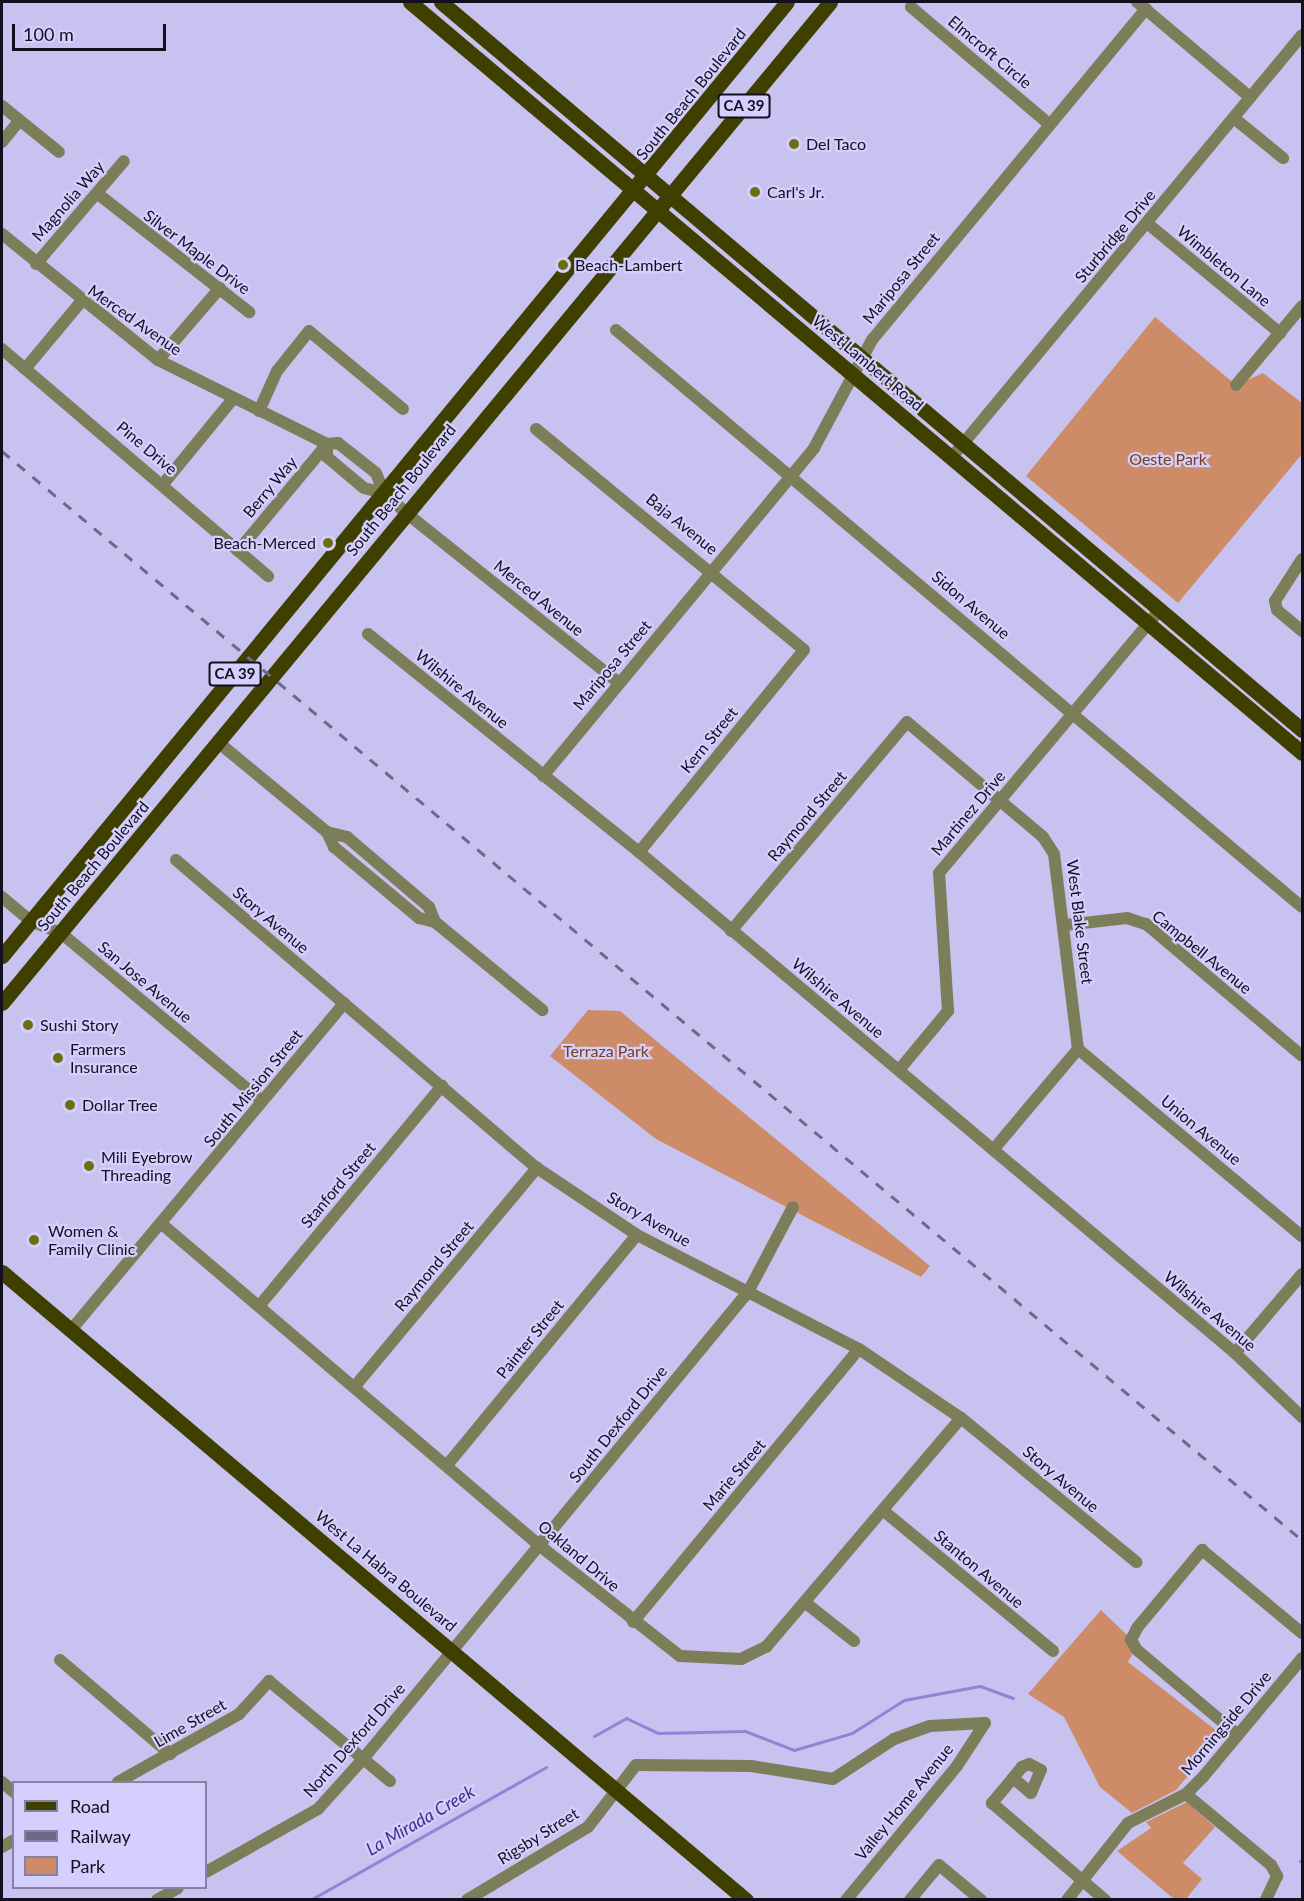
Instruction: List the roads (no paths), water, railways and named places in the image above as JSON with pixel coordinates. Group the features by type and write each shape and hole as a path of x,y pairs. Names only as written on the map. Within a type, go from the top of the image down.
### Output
{"main road":[{"name":"West Lambert Road","path":"410,2 1302,753"},
{"name":"West Lambert Road","path":"441,2 1302,730"},
{"name":"South Beach Boulevard","path":"2,956 636,192 788,2"},
{"name":"South Beach Boulevard","path":"2,1003 219,743 405,512 830,2"},
{"name":"West La Habra Boulevard","path":"2,1272 746,1899"}],"street":[{"path":"1141,5 1250,97"},
{"name":"Mariposa Street","path":"543,776 618,682 714,571 814,448 829,411 854,375 863,357 1141,5"},
{"name":"Elmcroft Circle","path":"911,7 1048,123"},
{"name":"Sturbridge Drive","path":"952,457 1235,119 1250,97 1302,35"},
{"path":"2,106 59,152"},
{"path":"1235,119 1283,158"},
{"path":"2,141 19,122"},
{"name":"Magnolia Way","path":"36,264 98,194 124,160"},
{"name":"Silver Maple Drive","path":"98,194 173,257 194,266 249,312"},
{"name":"Wimbleton Lane","path":"1147,223 1280,333"},
{"path":"2,253 6,238"},
{"name":"Merced Avenue","path":"6,238 80,303 158,360 232,400 327,444 338,443 376,473 384,493 405,512 618,682"},
{"path":"158,360 220,288"},
{"path":"25,369 80,303"},
{"path":"1236,385 1302,306"},
{"name":"Sidon Avenue","path":"616,330 1302,907"},
{"path":"259,411 277,371 309,331 403,409"},
{"name":"Pine Drive","path":"2,349 164,483 237,551 268,576"},
{"path":"164,483 232,400"},
{"name":"Baja Avenue","path":"536,429 714,571 804,650"},
{"name":"Merced Avenue","path":"327,444 327,457 364,488 384,493"},
{"name":"Berry Way","path":"237,551 327,444"},
{"path":"1302,559 1275,601 1277,610 1302,631"},
{"name":"Martinez Drive","path":"899,1070 948,1011 939,873 1160,610"},
{"name":"Wilshire Avenue","path":"368,634 639,852 1235,1353 1302,1417"},
{"name":"Kern Street","path":"639,852 804,650"},
{"name":"West Blake Street","path":"907,722 1043,837 1054,854 1065,925 1078,1049"},
{"name":"Raymond Street","path":"731,931 907,722"},
{"path":"219,743 327,832 334,847 418,918 435,922 542,1010"},
{"name":"Story Avenue","path":"176,860 537,1168 637,1235 859,1349 961,1418 1136,1562"},
{"name":"San Jose Avenue","path":"2,897 31,921 61,933 262,1101"},
{"name":"Campbell Avenue","path":"1065,925 1127,918 1146,924 1302,1056"},
{"name":"South Mission Street","path":"71,1330 163,1224 344,1003"},
{"path":"993,1150 1078,1049"},
{"name":"Union Avenue","path":"1078,1049 1302,1236"},
{"name":"Stanford Street","path":"260,1305 442,1086"},
{"name":"Raymond Street","path":"356,1385 537,1168"},
{"name":"South Dexford Drive","path":"453,1652 748,1292 793,1207"},
{"name":"Oakland Drive","path":"163,1224 356,1385 540,1546 633,1622 680,1656 741,1659 766,1647 807,1604 961,1418"},
{"name":"Painter Street","path":"448,1464 637,1235"},
{"path":"1235,1353 1302,1274"},
{"name":"Marie Street","path":"633,1622 859,1349"},
{"name":"Stanton Avenue","path":"885,1512 1053,1651"},
{"path":"1238,1735 1131,1640 1202,1550 1302,1633"},
{"path":"807,1604 854,1641"},
{"name":"North Dexford Drive","path":"207,1871 318,1809 453,1652"},
{"name":"Morningside Drive","path":"1067,1899 1080,1879 1128,1823 1186,1794 1302,1658"},
{"path":"60,1660 170,1754"},
{"name":"Lime Street","path":"120,1781 239,1714 269,1681 363,1759"},
{"name":"Valley Home Avenue","path":"619,1792 633,1767 645,1764 751,1766 833,1779 903,1736 930,1726 984,1723 957,1766 846,1899"},
{"path":"363,1759 390,1781"},
{"path":"1013,1778 992,1803 1105,1899"},
{"name":"Rigsby Street","path":"467,1899 588,1827 619,1792"},
{"path":"1186,1794 1270,1865 1277,1876 1266,1899"},
{"path":"910,1899 939,1864 981,1899"},
{"path":"157,1899 174,1889"}],"waterway":[{"name":"La Mirada Creek","path":"594,1736 626,1718 658,1733 745,1731 794,1750 852,1733 904,1700 980,1686 1013,1698"},
{"name":"La Mirada Creek","path":"310,1900 546,1767"}],"railway":[{"path":"2,451 1302,1540"}],"place":[{"name":"Del Taco","path":"794,144"},
{"name":"Carl's Jr.","path":"755,192"},
{"name":"Beach-Lambert","path":"563,265"},
{"name":"Beach-Merced","path":"328,543"},
{"name":"Sushi Story","path":"28,1025"},
{"name":"Farmers Insurance","path":"58,1058"},
{"name":"Dollar Tree","path":"70,1105"},
{"name":"Mili Eyebrow Threading","path":"89,1166"},
{"name":"Women & Family Clinic","path":"34,1240"}],"park label":[{"name":"Oeste Park","path":"1168,459"},
{"name":"Terraza Park","path":"606,1051"}]}
